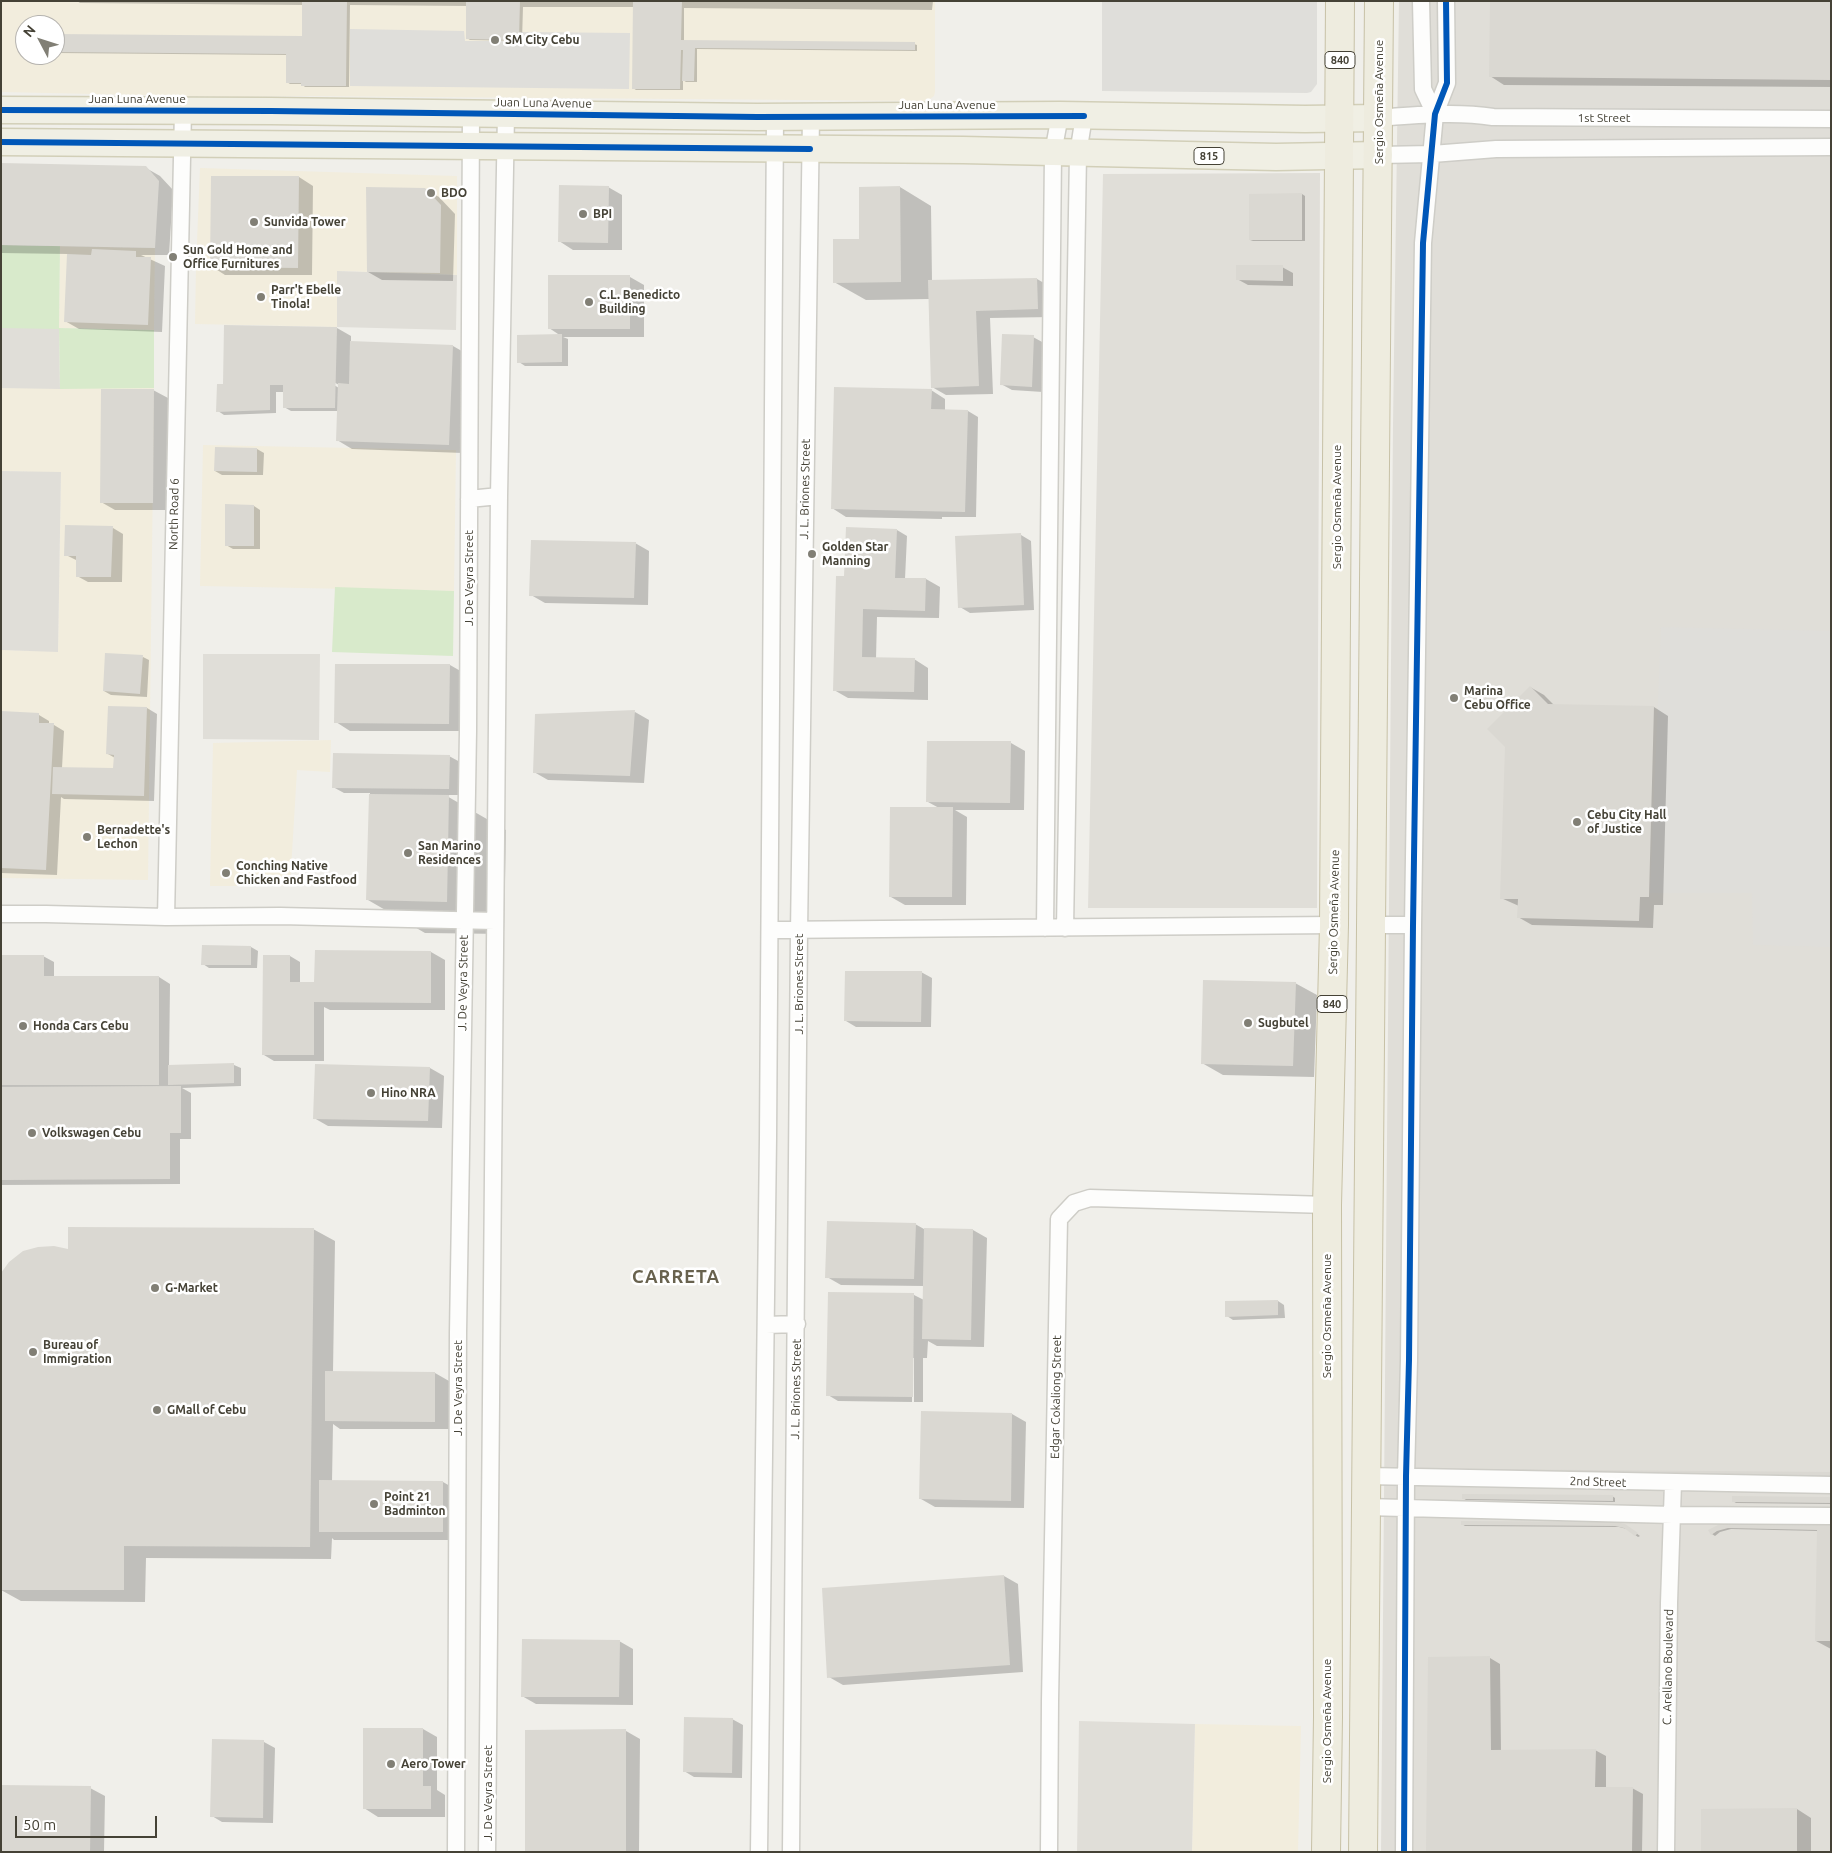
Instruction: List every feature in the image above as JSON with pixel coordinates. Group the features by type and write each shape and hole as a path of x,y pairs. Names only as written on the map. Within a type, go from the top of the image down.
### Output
{"highway":[{"name":"Sergio Osmeña Avenue","path":"1326,1852 1328,1717 1327,1205 1334,925 1340,1"},
{"name":"Sergio Osmeña Avenue","path":"1363,1852 1379,1"}],"main road":[{"name":"Juan Luna Avenue","path":"1,110 183,110 775,117 1378,118"},
{"name":"815","path":"1,142 963,150 1066,154 1276,157 1379,155"}],"street":[{"path":"1421,1 1423,89 1436,114"},
{"path":"1404,1852 1406,1476 1423,243 1436,114 1446,83 1446,1"},
{"name":"North Road 6","path":"166,918 183,110"},
{"name":"J. De Veyra Street","path":"456,1852 458,1333 469,499 471,114"},
{"name":"J. De Veyra Street","path":"487,1852 495,921 506,114"},
{"name":"1st Street","path":"1378,118 1436,114 1513,117 1831,119"},
{"name":"J. L. Briones Street","path":"791,1852 799,931 811,116"},
{"path":"1045,928 1049,579 1066,154 1072,116"},
{"path":"1065,928 1072,579 1066,154 1072,116"},
{"path":"759,1852 770,930 775,117"},
{"path":"1379,155 1432,154 1479,150 1831,147"},
{"path":"469,499 500,496"},
{"path":"1049,579 1072,579"},
{"path":"1,914 166,918 280,916 495,921"},
{"path":"770,930 1334,925"},
{"path":"1370,925 1413,925"},
{"name":"Edgar Cokaliong Street","path":"1049,1852 1050,1691 1059,1219 1074,1203 1090,1198 1327,1205"},
{"path":"766,1325 797,1324"},
{"name":"2nd Street","path":"1366,1476 1831,1485"},
{"name":"C. Arellano Boulevard","path":"1666,1852 1669,1603 1673,1483"},
{"path":"1366,1507 1673,1515 1831,1516"}],"shaded area":[{"name":"SM City Cebu","path":"1,1 935,1 935,92 934,96 927,101 237,97 1,92"},
{"path":"1102,1 1317,1 1317,84 1311,92 1307,93 1102,91"},
{"path":"1399,1 1831,1 1831,1852 1381,1852 1393,424"},
{"path":"350,29 464,31 465,41 520,41 521,32 630,33 629,89 350,86"},
{"path":"200,168 457,176 457,275 338,271 337,327 195,324"},
{"path":"1320,173 1317,908 1088,908 1103,174"},
{"path":"60,246 155,248 154,330 59,328"},
{"path":"337,271 457,275 456,330 337,327"},
{"path":"1,328 59,328 60,389 1,388"},
{"path":"1,388 154,388 148,880 1,878 1,650 58,651 61,473 1,471"},
{"path":"203,445 456,450 454,591 200,586"},
{"path":"1,471 61,472 58,652 1,650"},
{"path":"1661,627 1831,631 1831,947 1753,945 1752,893 1650,893"},
{"path":"203,654 320,654 319,740 203,739"},
{"path":"331,740 330,772 297,770 290,886 210,886 213,743"},
{"path":"1079,1721 1195,1724 1192,1852 1077,1852"},
{"path":"1195,1724 1301,1726 1298,1852 1192,1852"}],"green space":[{"path":"1,245 60,246 59,328 154,330 154,388 60,389 59,329 1,328"},
{"path":"335,587 454,591 453,656 332,652"}],"building":[{"path":"302,1 347,1 346,86 301,86 301,83 286,83 286,54 65,52 65,34 302,36"},
{"path":"466,1 520,1 519,40 466,39"},
{"path":"633,1 682,1 681,40 915,42 915,50 695,48 694,81 682,81 683,50 681,50 680,89 632,89"},
{"path":"1490,1 1831,1 1831,80 1489,77"},
{"path":"1,163 146,166 159,181 155,248 1,245"},
{"name":"Sunvida Tower","path":"211,176 299,176 298,268 210,267"},
{"name":"BPI","path":"559,185 609,186 608,243 558,242"},
{"path":"900,186 901,282 833,283 833,239 859,239 859,187"},
{"path":"366,187 425,188 441,205 440,273 367,272"},
{"path":"1302,193 1302,240 1249,240 1249,194"},
{"path":"92,249 136,251 136,257 151,257 148,325 64,322 67,254 91,255"},
{"path":"1236,265 1283,265 1283,281 1236,280"},
{"name":"C.L. Benedicto Building","path":"548,275 630,275 630,329 548,329"},
{"path":"1037,278 1038,309 976,311 979,386 931,388 928,280"},
{"path":"224,325 337,327 335,408 283,408 283,385 270,385 270,410 216,412 217,384 223,384"},
{"path":"562,334 562,362 517,363 517,335"},
{"path":"1002,334 1034,335 1032,387 1000,385"},
{"path":"350,341 453,345 449,445 336,441 338,383 349,384"},
{"path":"834,387 932,389 931,409 968,410 965,512 831,509"},
{"path":"101,389 154,389 153,503 100,503"},
{"path":"215,447 257,448 257,472 214,471"},
{"path":"225,504 254,505 254,546 225,546"},
{"path":"65,525 113,526 111,577 76,577 76,556 64,556"},
{"path":"846,527 897,529 895,578 926,578 925,611 863,609 862,657 915,658 914,692 833,691 836,576 844,576"},
{"path":"1021,533 1024,605 958,608 955,536"},
{"path":"531,540 636,542 634,598 529,596"},
{"path":"105,653 143,655 140,694 103,691"},
{"path":"335,664 450,664 449,724 334,723"},
{"name":"Cebu City Hall of Justice","path":"1530,686 1548,704 1654,706 1649,897 1640,897 1639,921 1517,918 1518,899 1500,899 1505,747 1487,729"},
{"path":"108,706 147,707 144,796 52,794 53,767 113,768 114,755 106,754"},
{"path":"635,710 630,776 533,773 535,714"},
{"path":"1,711 39,713 39,723 54,723 46,870 1,868"},
{"path":"927,741 1011,741 1010,803 926,802"},
{"path":"333,753 450,755 449,789 332,788"},
{"name":"San Marino Residences","path":"369,794 449,795 447,902 366,900"},
{"path":"890,807 953,807 952,897 889,897"},
{"path":"202,945 251,946 251,965 201,965"},
{"path":"315,950 431,951 431,1003 314,1002 314,1055 262,1055 263,955 290,955 290,982 314,982"},
{"path":"1,955 44,955 44,976 159,976 159,1085 1,1085"},
{"path":"845,971 922,971 921,1022 844,1021"},
{"name":"Sugbutel","path":"1203,980 1296,982 1293,1066 1201,1064"},
{"path":"234,1063 234,1083 168,1085 168,1065"},
{"name":"Hino NRA","path":"315,1064 430,1067 428,1121 313,1119"},
{"path":"181,1086 181,1133 170,1133 170,1179 1,1180 1,1087"},
{"path":"827,1221 916,1223 914,1279 825,1278"},
{"name":"GMall of Cebu","path":"68,1227 314,1228 310,1547 124,1546 124,1590 1,1590 1,1273 9,1262 23,1251 38,1247 54,1246 68,1249"},
{"path":"924,1228 973,1229 971,1340 922,1339"},
{"path":"828,1292 914,1293 913,1397 826,1396"},
{"path":"1278,1300 1278,1315 1225,1317 1225,1301"},
{"path":"325,1371 435,1372 435,1422 325,1421"},
{"path":"921,1411 1012,1413 1011,1501 919,1499"},
{"path":"1459,1469 1831,1472 1831,1476 1459,1473"},
{"path":"319,1480 443,1481 443,1532 319,1532"},
{"path":"1462,1494 1613,1495 1613,1501 1462,1499"},
{"path":"1732,1496 1831,1497 1831,1503 1732,1502"},
{"path":"1461,1521 1615,1522 1625,1524 1638,1533 1635,1536 1624,1528 1615,1526 1461,1525"},
{"path":"1720,1524 1831,1524 1831,1641 1815,1641 1817,1530 1728,1528 1711,1535 1708,1530"},
{"path":"1004,1575 1010,1665 827,1678 822,1588"},
{"path":"522,1639 620,1640 619,1697 521,1697"},
{"path":"1490,1656 1491,1750 1596,1749 1595,1787 1633,1787 1632,1852 1426,1852 1428,1657"},
{"path":"684,1717 733,1718 732,1773 683,1772"},
{"name":"Aero Tower","path":"363,1728 423,1728 423,1786 431,1786 431,1809 363,1809"},
{"path":"626,1729 626,1852 525,1852 525,1730"},
{"path":"212,1739 264,1740 263,1818 210,1817"},
{"path":"1,1785 91,1786 90,1852 1,1852"},
{"path":"1797,1808 1797,1852 1701,1852 1701,1809"}],"cycle path":[{"path":"1404,1852 1406,1476 1423,243 1435,114 1447,83 1446,1"},
{"path":"1,110 757,117 1084,116"},
{"path":"1,142 810,149"}],"place":[{"name":"SM City Cebu","path":"495,40"},
{"name":"BDO","path":"431,193"},
{"name":"BPI","path":"583,214"},
{"name":"Sunvida Tower","path":"254,222"},
{"name":"Sun Gold Home and Office Furnitures","path":"173,257"},
{"name":"Parr't Ebelle Tinola!","path":"261,297"},
{"name":"C.L. Benedicto Building","path":"589,302"},
{"name":"Golden Star Manning","path":"812,554"},
{"name":"Marina Cebu Office","path":"1454,698"},
{"name":"Cebu City Hall of Justice","path":"1577,822"},
{"name":"Bernadette's Lechon","path":"87,837"},
{"name":"San Marino Residences","path":"408,853"},
{"name":"Conching Native Chicken and Fastfood","path":"226,873"},
{"name":"Sugbutel","path":"1248,1023"},
{"name":"Honda Cars Cebu","path":"23,1026"},
{"name":"Hino NRA","path":"371,1093"},
{"name":"Volkswagen Cebu","path":"32,1133"},
{"name":"G-Market","path":"155,1288"},
{"name":"Bureau of Immigration","path":"33,1352"},
{"name":"GMall of Cebu","path":"157,1410"},
{"name":"Point 21 Badminton","path":"374,1504"},
{"name":"Aero Tower","path":"391,1764"}],"district":[{"name":"CARRETA","path":"676,1277"}]}
